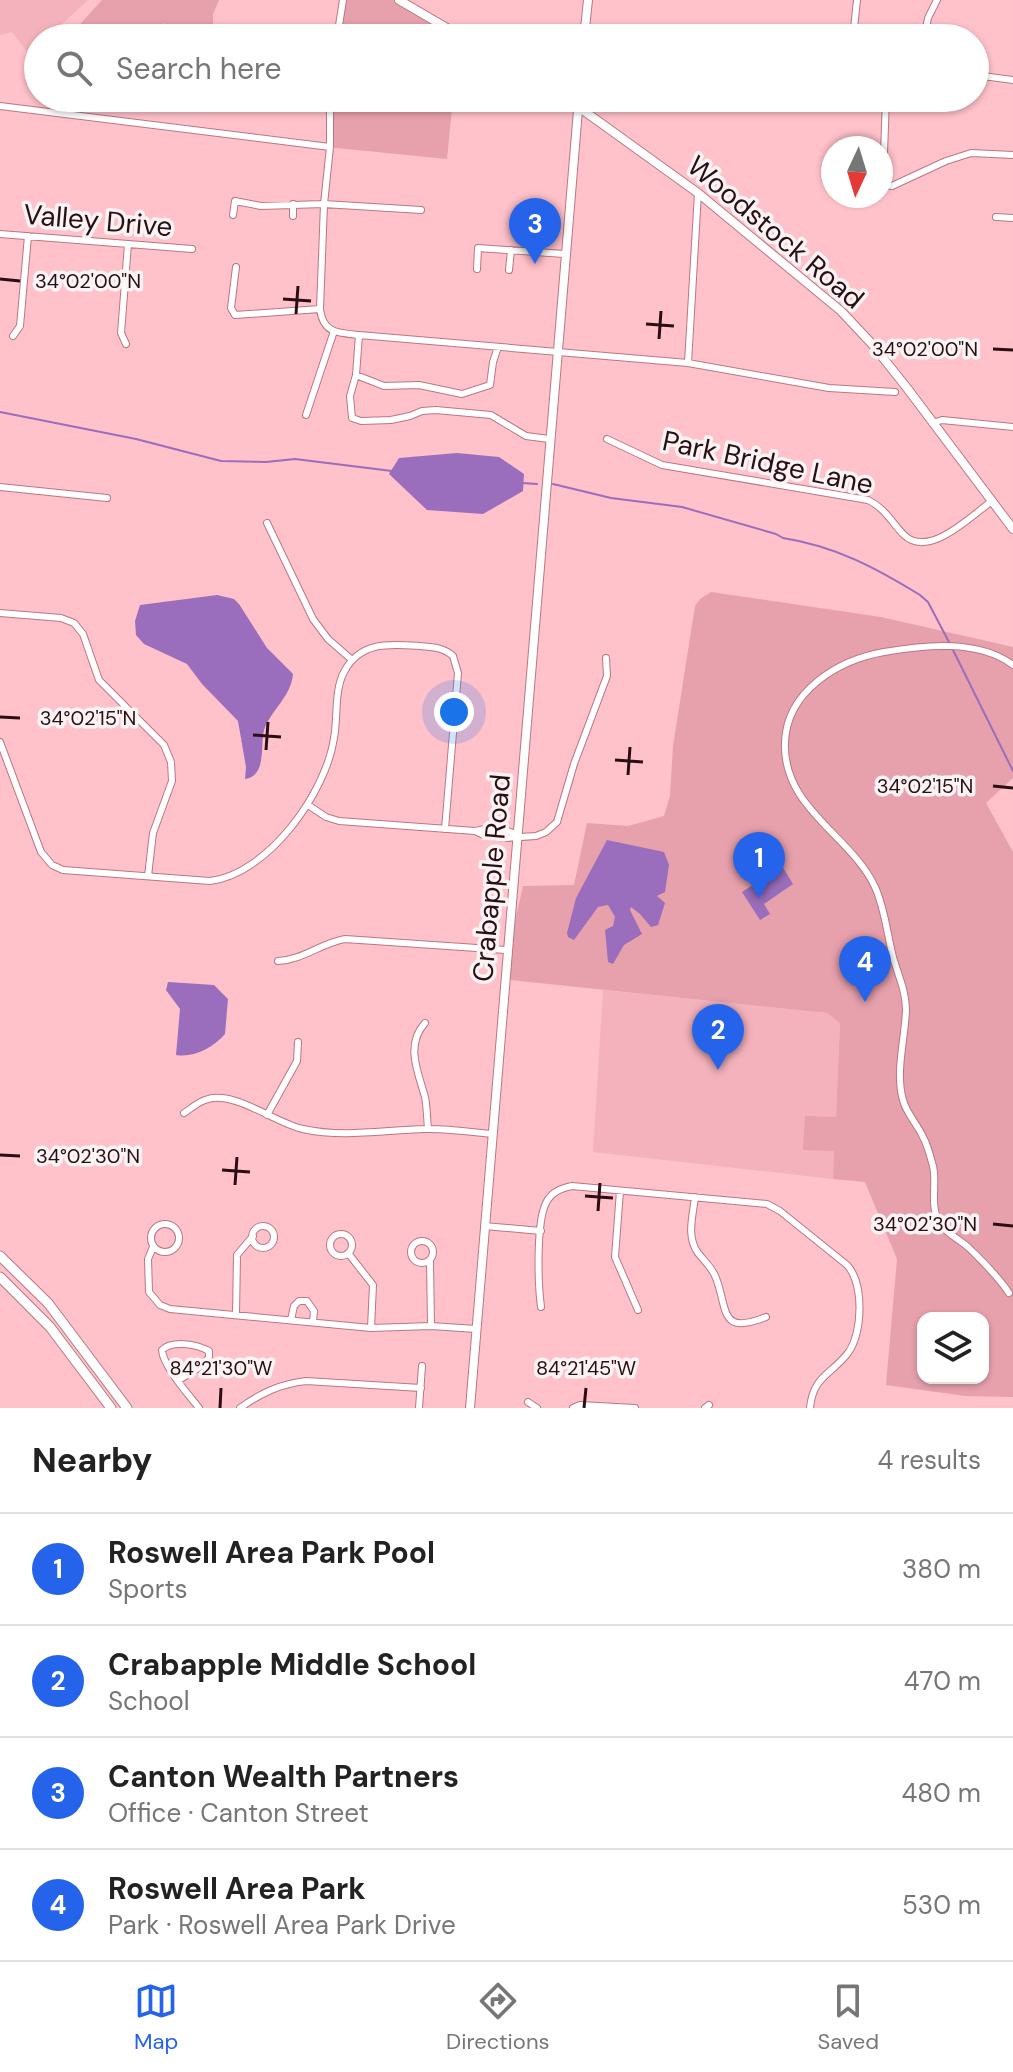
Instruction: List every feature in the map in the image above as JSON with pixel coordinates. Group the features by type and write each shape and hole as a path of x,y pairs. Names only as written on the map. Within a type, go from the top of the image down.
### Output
{"main road":[{"path":"1,1259 48,1303 127,1408"},
{"path":"0,1277 50,1327 111,1408"}],"street":[{"path":"339,24 343,0"},
{"path":"399,0 410,3 442,24"},
{"path":"585,24 588,0"},
{"path":"854,24 857,0"},
{"path":"927,24 937,0"},
{"path":"989,77 1013,80"},
{"path":"0,106 24,109"},
{"path":"48,112 330,147"},
{"path":"330,112 320,309 321,321 334,331 688,363 829,388 895,392"},
{"name":"Crabapple Road","path":"470,1408 577,112"},
{"name":"Woodstock Road","path":"592,112 698,193 841,311 872,344 1013,529"},
{"path":"884,136 885,112"},
{"path":"893,186 971,153 1013,155"},
{"path":"688,363 698,193"},
{"path":"233,215 235,201 261,206 324,204 421,210"},
{"path":"293,204 293,216"},
{"path":"996,217 1013,218"},
{"name":"Valley Drive","path":"0,234 192,249"},
{"path":"13,336 20,326 28,236"},
{"path":"126,344 121,333 128,244"},
{"path":"477,269 478,248 564,254"},
{"path":"509,270 511,250"},
{"path":"236,267 231,308 235,315 320,309"},
{"path":"306,415 334,331"},
{"path":"359,335 356,375 350,396 352,418 361,421 391,420 436,410 491,415 526,436 549,439"},
{"path":"356,375 384,386 419,385 462,394 490,385 498,347"},
{"path":"933,423 942,420 1013,427"},
{"name":"Park Bridge Lane","path":"607,439 662,465 868,500 883,510 906,537 920,543 940,539 992,501"},
{"path":"0,487 107,498"},
{"path":"267,523 313,619 328,639 352,660"},
{"path":"0,613 61,618 74,623 83,634 99,680 164,745 171,762 172,781 153,833 148,876"},
{"path":"0,742 47,862 63,870 210,881 235,875 255,862 308,805 330,761 340,683 352,660 369,648 388,644 440,648 453,656 458,673 445,829"},
{"path":"1009,1293 985,1264 944,1229 936,1216 934,1169 928,1150 903,1102 900,1077 906,997 877,891 861,863 809,809 787,764 785,743 791,714 802,696 833,670 852,662 899,649 956,647 984,651 1013,665"},
{"path":"308,805 326,817 339,821 475,831 507,829 517,835 541,834 560,818 574,764 607,676 606,658"},
{"path":"278,961 295,959 324,944 345,939 506,950"},
{"path":"425,1023 416,1036 414,1052 426,1100 428,1129"},
{"path":"267,1115 297,1061 298,1042"},
{"path":"184,1113 204,1100 212,1099 245,1104 300,1128 322,1131 369,1134 428,1129 492,1134"},
{"path":"541,1307 538,1284 545,1204 559,1190 572,1186 761,1203 774,1207 854,1271 860,1293 854,1343 845,1357 815,1386 810,1408"},
{"path":"620,1191 615,1257 638,1310"},
{"path":"695,1197 692,1242 715,1275 723,1309 737,1322 747,1325 766,1317"},
{"path":"153,1247 163,1253 173,1250 179,1241 176,1230 167,1224 156,1227 150,1237 153,1247 148,1259 149,1292 160,1305 170,1309 371,1328 431,1326 476,1329"},
{"path":"484,1226 541,1231"},
{"path":"236,1315 237,1255 253,1236"},
{"path":"348,1253 373,1285 371,1328"},
{"path":"430,1261 431,1326"},
{"path":"291,1320 294,1306 299,1301 307,1301 314,1311 313,1322"},
{"path":"179,1380 204,1363 209,1351 204,1347 172,1344 165,1346 162,1356 179,1380 199,1408"},
{"path":"419,1408 422,1366"},
{"path":"240,1408 258,1395 289,1383 306,1381 421,1388"},
{"path":"528,1402 537,1408"},
{"path":"573,1408 580,1405 635,1408"}],"shaded area":[{"path":"0,0 88,0 62,24 24,24 24,48 12,32 0,35"},
{"path":"102,0 219,0 213,14 213,24 80,24"},
{"path":"343,0 397,0 435,24 340,24"},
{"path":"330,112 452,112 447,159 327,147"},
{"path":"457,453 499,457 524,474 523,491 483,514 427,510 389,474 399,458"},
{"path":"711,592 881,617 1013,647 1013,778 986,803 1013,852 1013,1397 965,1396 886,1385 897,1259 865,1182 833,1179 834,1151 803,1150 805,1116 836,1117 840,1023 827,1013 502,979 523,886 574,885 587,823 628,826 664,816 670,796 673,746 695,606"},
{"path":"217,595 234,599 239,604 267,648 293,674 289,690 264,730 260,766 252,777 245,779 246,767 238,721 187,664 144,644 136,635 135,621 140,605"},
{"path":"607,840 664,852 669,865 665,892 657,896 665,903 658,925 651,927 631,907 642,934 624,945 613,964 608,962 605,930 613,926 615,917 608,905 598,907 574,940 567,933 576,898"},
{"path":"782,866 793,884 764,904 770,914 760,920 742,892"},
{"path":"168,982 214,985 228,999 225,1034 215,1044 196,1053 176,1055 180,1009 166,990"},
{"path":"603,990 827,1013 840,1023 833,1179 593,1152"}],"waterway":[{"path":"0,412 136,439 221,461 295,459 392,471"},
{"path":"522,483 537,484"},
{"path":"553,484 611,498 682,507 838,552 920,595 928,602 950,644"},
{"path":"953,650 1013,771"}],"place":[{"name":"Canton Wealth Partners","path":"535,264"},
{"name":"Roswell Area Park Pool","path":"759,898"},
{"name":"Roswell Area Park","path":"865,1002"},
{"name":"Crabapple Middle School","path":"718,1070"}]}
